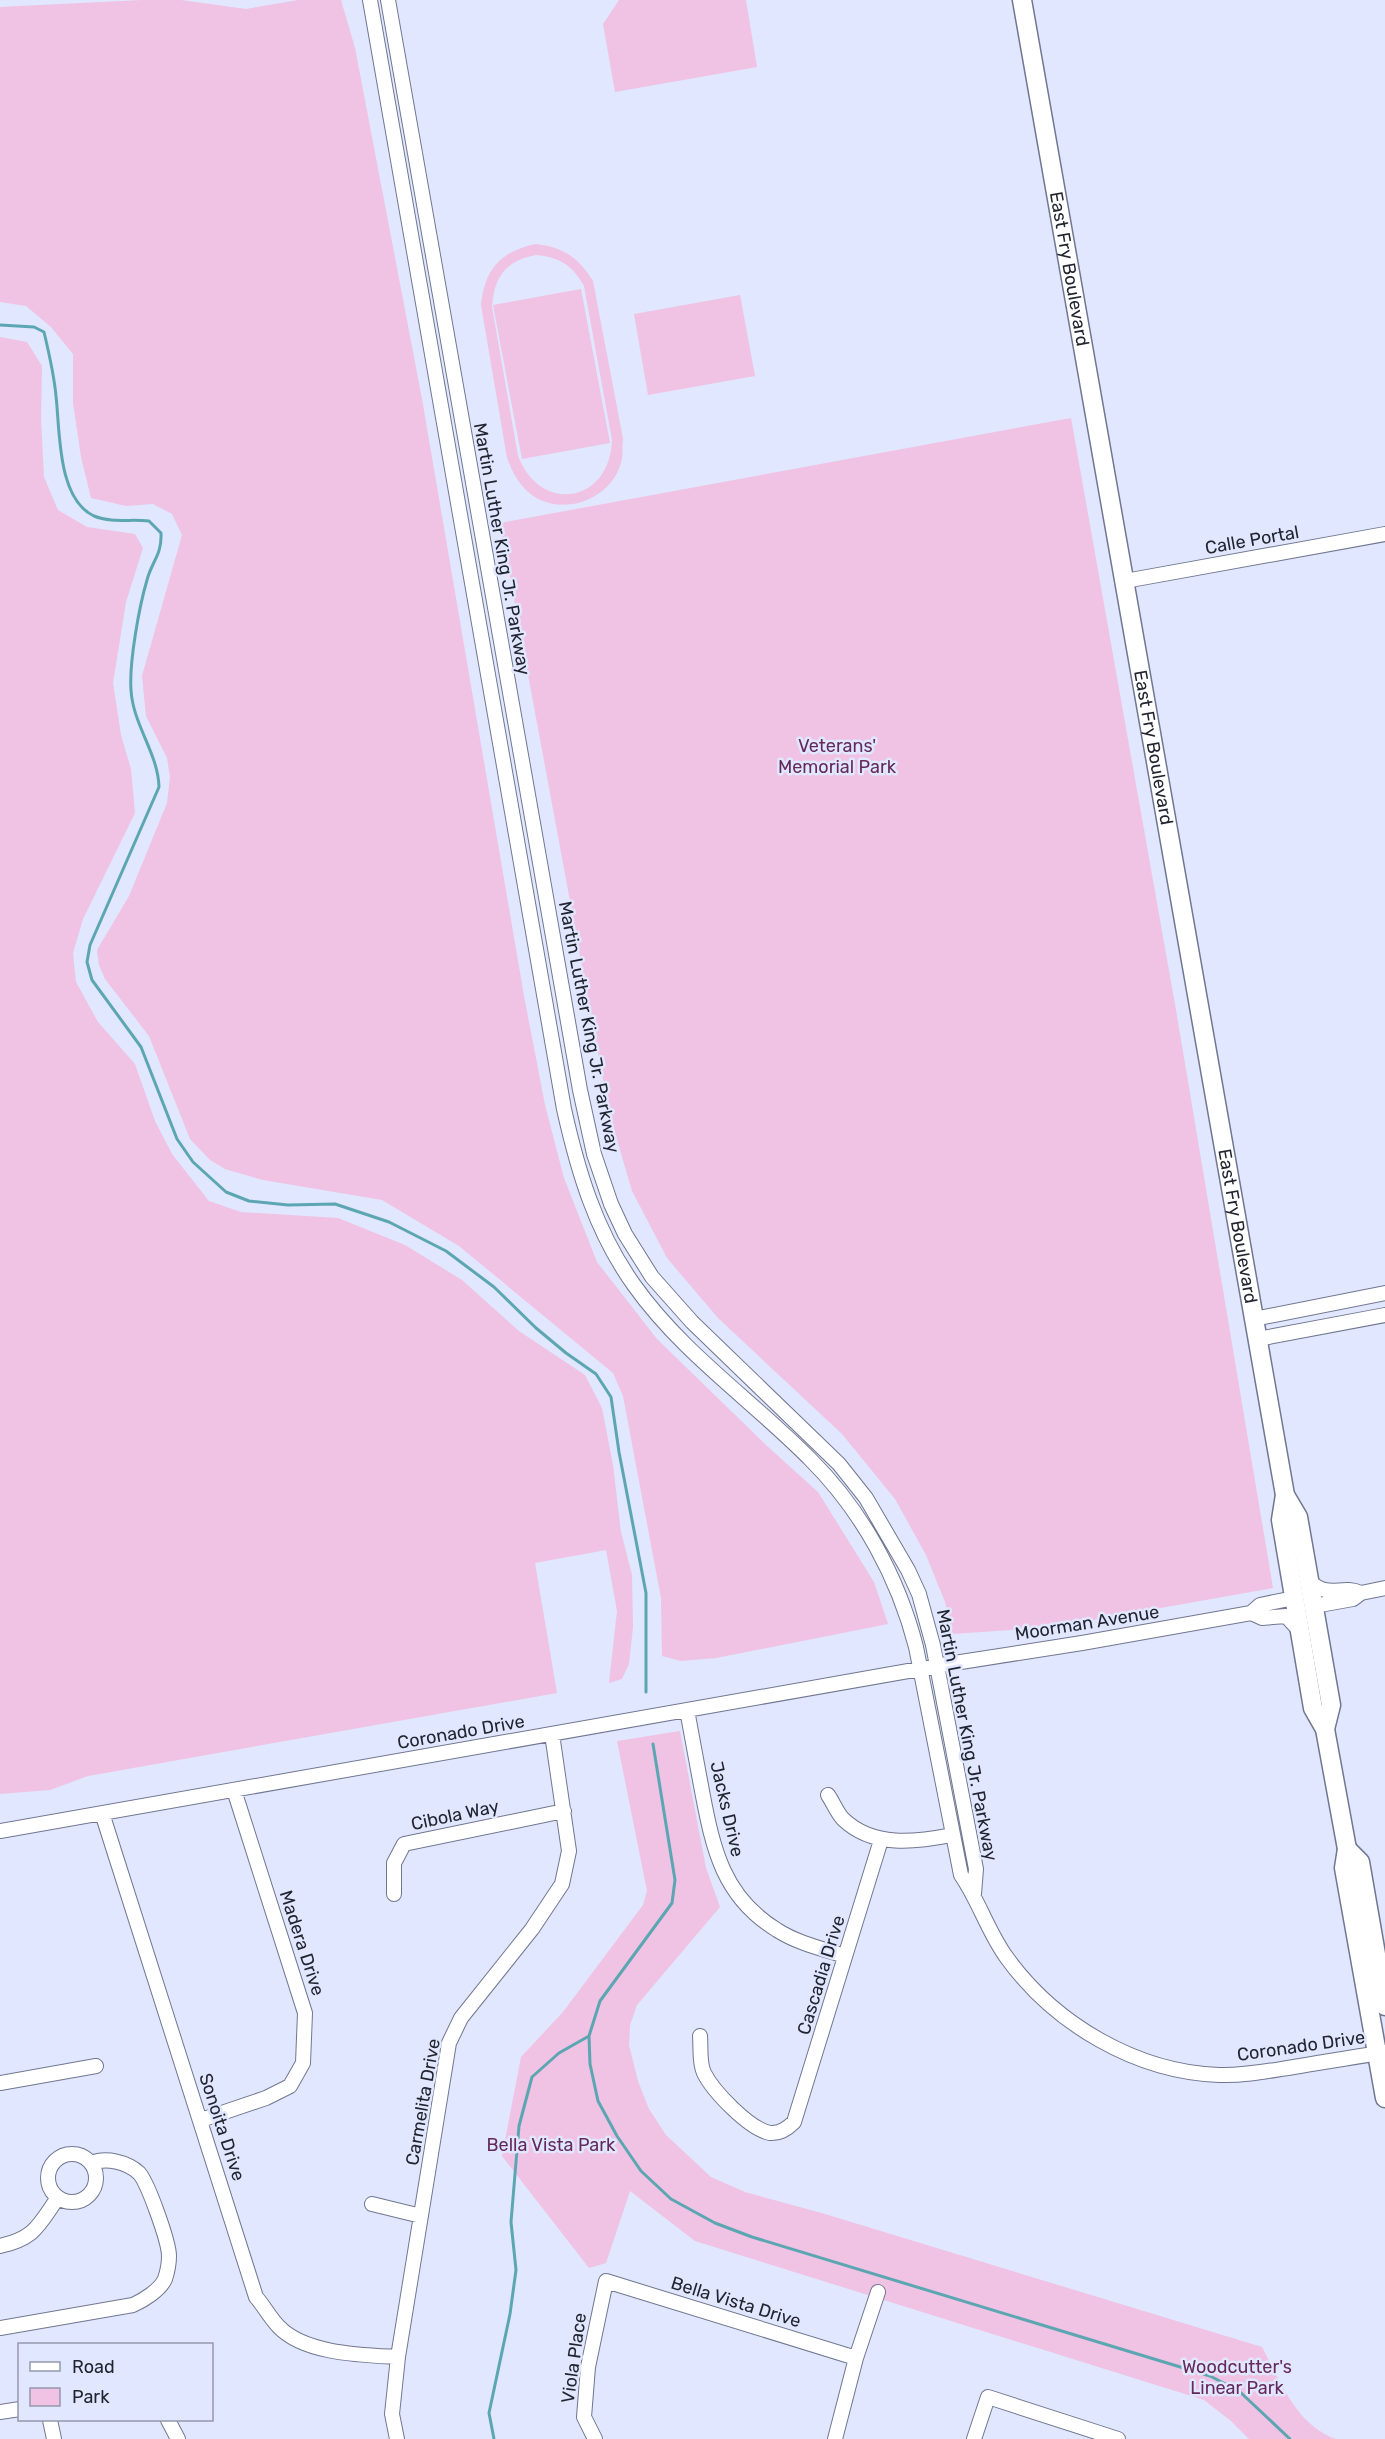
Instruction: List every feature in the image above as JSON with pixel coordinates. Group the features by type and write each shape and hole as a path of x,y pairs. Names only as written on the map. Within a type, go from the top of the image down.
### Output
{"main road":[{"name":"East Fry Boulevard","path":"1023,0 1285,1495 1281,1520 1299,1630 1313,1708 1325,1729 1347,1849 1344,1868 1381,2053 1385,2098"},
{"name":"East Fry Boulevard","path":"1285,1495 1298,1517 1331,1705 1325,1729"},
{"name":"East Fry Boulevard","path":"1347,1849 1360,1862 1385,2006"}],"street":[{"name":"Martin Luther King Jr. Parkway","path":"370,0 564,1109 581,1178 616,1257 652,1309 674,1333 812,1461 848,1503 897,1587 929,1667 976,1869 974,1894"},
{"name":"Martin Luther King Jr. Parkway","path":"388,0 578,1078 602,1179 625,1234 652,1277 671,1300 839,1464 866,1498 894,1542 919,1594 928,1624 929,1667 952,1835 961,1875 974,1894"},
{"name":"Calle Portal","path":"1125,581 1385,534"},
{"path":"1254,1319 1385,1293"},
{"path":"1258,1339 1385,1315"},
{"path":"1309,1581 1319,1590 1330,1592 1352,1589 1361,1593"},
{"path":"1314,1606 1353,1599 1361,1593 1385,1588"},
{"name":"Moorman Avenue","path":"929,1667 1082,1644 1251,1613 1260,1605 1294,1598"},
{"name":"Moorman Avenue","path":"1251,1613 1262,1618 1286,1616 1299,1630"},
{"name":"Coronado Drive","path":"0,1831 929,1667"},
{"name":"Jacks Drive","path":"687,1710 711,1833 718,1859 729,1882 743,1902 778,1931 801,1942 845,1956"},
{"name":"Carmelita Drive","path":"397,2439 392,2414 398,2357 449,2043 461,2018 532,1929 562,1884 569,1851 552,1734"},
{"name":"Madera Drive","path":"201,2120 266,2098 290,2086 303,2063 305,2013 234,1790"},
{"path":"828,1795 843,1819 862,1832 881,1840 924,1841 952,1835"},
{"name":"Cibola Way","path":"394,1894 394,1863 404,1844 564,1811"},
{"name":"Sonoita Drive","path":"102,1813 256,2297 280,2328 307,2345 359,2355 398,2357"},
{"name":"Cascadia Drive","path":"700,2036 703,2071 715,2090 737,2112 767,2132 777,2133 787,2129 794,2122 881,1840"},
{"name":"Coronado Drive","path":"974,1894 987,1925 1007,1958 1029,1984 1061,2015 1089,2035 1118,2050 1188,2072 1219,2075 1257,2073 1381,2053"},
{"path":"0,2083 96,2066"},
{"path":"80,2154 92,2163 97,2179 89,2197 73,2204 57,2199 46,2182 51,2164 61,2156 80,2154"},
{"path":"0,2328 133,2306 146,2299 165,2280 170,2255 149,2189 139,2173 121,2163 102,2159 92,2163"},
{"path":"0,2246 15,2242 35,2232 57,2199"},
{"path":"372,2204 421,2216"},
{"name":"Bella Vista Drive","path":"606,2281 856,2358"},
{"name":"Viola Place","path":"595,2439 584,2417 588,2367 606,2281"},
{"path":"835,2439 856,2358 878,2292"},
{"path":"974,2439 988,2397 1100,2436 1118,2439"},
{"path":"0,2412 18,2409"},
{"path":"50,2421 54,2439"},
{"path":"169,2421 178,2439"}],"green space":[{"path":"181,0 246,9 298,0 341,0 355,48 422,399 524,996 545,1105 564,1178 597,1262 657,1339 818,1492 874,1582 888,1624 716,1658 681,1661 662,1656 661,1598 623,1396 613,1373 459,1246 382,1200 263,1180 225,1169 210,1160 190,1139 149,1036 105,979 99,965 97,950 129,896 167,803 170,777 167,758 146,716 142,676 182,535 172,514 153,504 126,506 91,498 81,457 73,403 73,354 51,327 26,306 0,302 0,7"},
{"path":"619,0 746,0 757,67 615,92 603,24"},
{"path":"535,244 545,245 562,251 582,266 593,281 623,439 622,458 617,473 609,485 597,495 569,505 554,504 539,499 526,490 515,476 507,458 481,305 486,281 496,264 523,247","holes":["536,255 559,260 575,273 584,286 612,440 608,461 600,477 587,488 573,494 557,493 542,487 529,475 518,456 492,307 499,279 509,266"]},
{"path":"581,289 610,443 522,459 493,305"},
{"path":"740,295 755,376 648,395 634,314"},
{"path":"0,337 27,342 42,366 41,419 44,477 58,510 87,527 135,534 143,548 126,602 113,683 121,735 131,769 135,813 83,919 73,953 76,982 98,1022 135,1064 155,1121 172,1154 209,1201 241,1212 338,1218 405,1245 462,1280 519,1331 585,1375 602,1408 613,1465 621,1532 632,1575 633,1627 629,1664 622,1679 609,1683 617,1611 606,1550 535,1563 557,1693 88,1776 50,1790 0,1794"},
{"name":"Veterans' Memorial Park","path":"1071,418 1176,1010 1273,1588 1053,1627 952,1634 945,1602 926,1555 895,1499 842,1434 718,1318 667,1258 632,1191 609,1112 500,523"},
{"name":"Woodcutter's Linear Park","path":"680,1731 706,1868 720,1907 637,2005 630,2025 629,2045 638,2081 649,2109 666,2135 711,2177 745,2192 825,2214 1262,2347 1300,2413 1322,2433 1336,2439 1249,2439 1231,2421 1204,2400 695,2241 630,2191 606,2263 589,2268 502,2156 521,2057 563,2012 643,1905 647,1891 617,1741"}],"waterway":[{"path":"0,325 34,327 44,332 54,380 63,462 73,495 82,507 101,518 149,521 161,533 160,547 149,573 141,605 133,650 131,679 136,715 154,762 159,787 90,945 87,962 92,980 141,1047 177,1139 193,1162 226,1192 249,1201 288,1205 335,1204 389,1222 446,1251 494,1287 536,1328 566,1353 596,1374 611,1397 646,1593 646,1692"},
{"path":"653,1744 675,1880 672,1903 600,2001 589,2036 590,2064 598,2101 617,2136 641,2171 671,2199 715,2223 752,2237 1210,2376 1239,2391 1290,2439"},
{"path":"494,2439 489,2413 510,2314 516,2270 511,2222 519,2126 532,2077 559,2053 589,2036"}],"park label":[{"name":"Bella Vista Park","path":"551,2145"}]}
